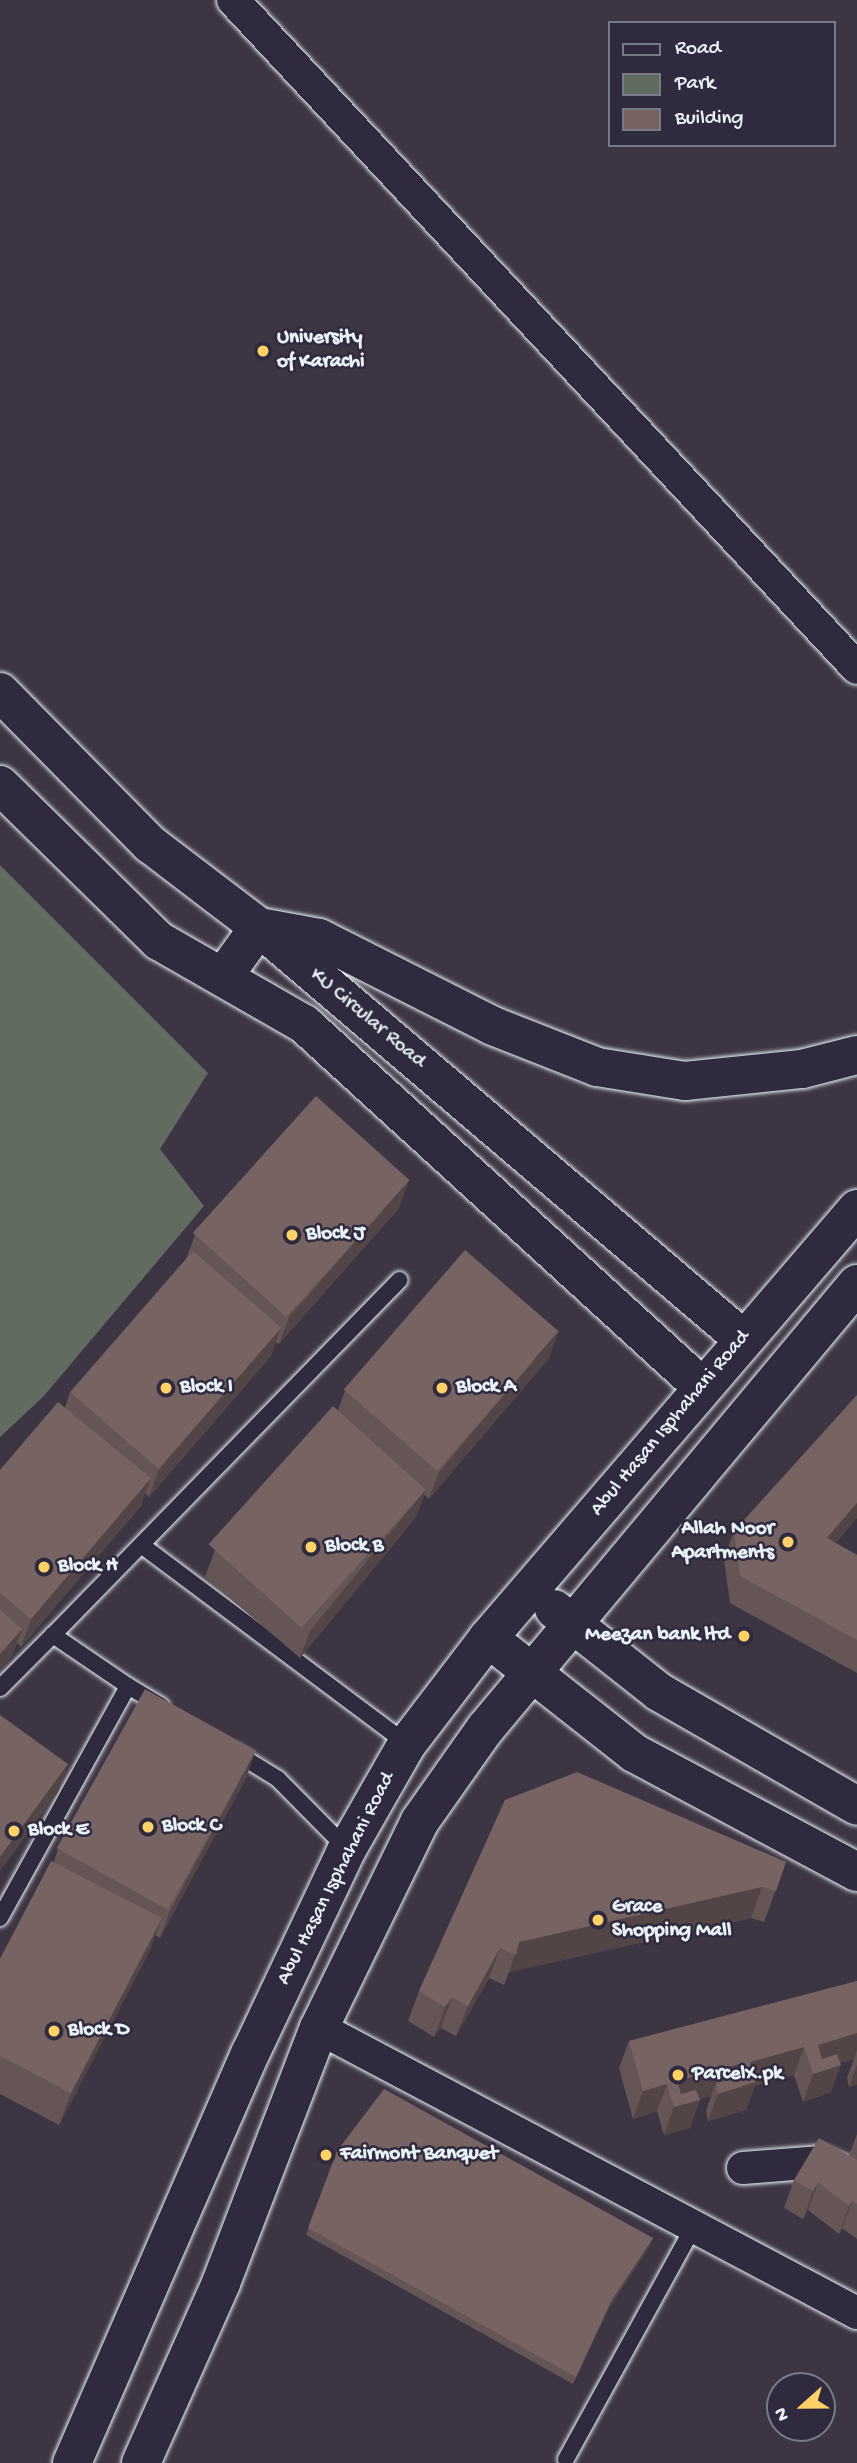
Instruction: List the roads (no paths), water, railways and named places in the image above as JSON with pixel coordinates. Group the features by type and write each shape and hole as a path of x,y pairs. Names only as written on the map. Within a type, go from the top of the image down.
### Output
{"main road":[{"name":"KU Circular Road","path":"0,692 150,844 259,928 743,1339"},
{"path":"0,785 159,941 304,1024 701,1386"},
{"path":"223,977 259,928 319,939 493,1026 597,1067 685,1081 802,1069 857,1055"},
{"name":"Abul Hasan Isphahani Road","path":"72,2463 251,2052 348,1849 407,1744 488,1638 701,1386 857,1209"},
{"path":"141,2463 221,2283 318,2028 419,1821 571,1626 857,1284"},
{"path":"532,1588 571,1626 659,1692 857,1806"},
{"path":"488,1638 531,1676 634,1753 857,1872"}],"street":[{"path":"233,0 857,668"},
{"path":"318,2028 857,2313"},
{"path":"743,2168 821,2162 857,2177"}],"lane":[{"path":"0,1688 144,1547 400,1280"},
{"path":"144,1547 407,1744"},
{"path":"53,1635 174,1714"},
{"path":"0,1918 128,1686"},
{"path":"220,1743 278,1779 348,1849"},
{"path":"566,2459 694,2226"}],"place":[{"name":"University of Karachi","path":"263,351"},
{"name":"Block J","path":"292,1235"},
{"name":"Block I","path":"166,1388"},
{"name":"Block A","path":"442,1388"},
{"name":"Allah Noor Apartments","path":"788,1542"},
{"name":"Block B","path":"311,1547"},
{"name":"Block H","path":"44,1567"},
{"name":"Meezan bank ltd","path":"744,1636"},
{"name":"Block C","path":"148,1827"},
{"name":"Block E","path":"14,1831"},
{"name":"Grace Shopping Mall","path":"598,1920"},
{"name":"Block D","path":"54,2031"},
{"name":"ParcelX.pk","path":"678,2075"},
{"name":"Fairmont Banquet","path":"326,2155"}]}
